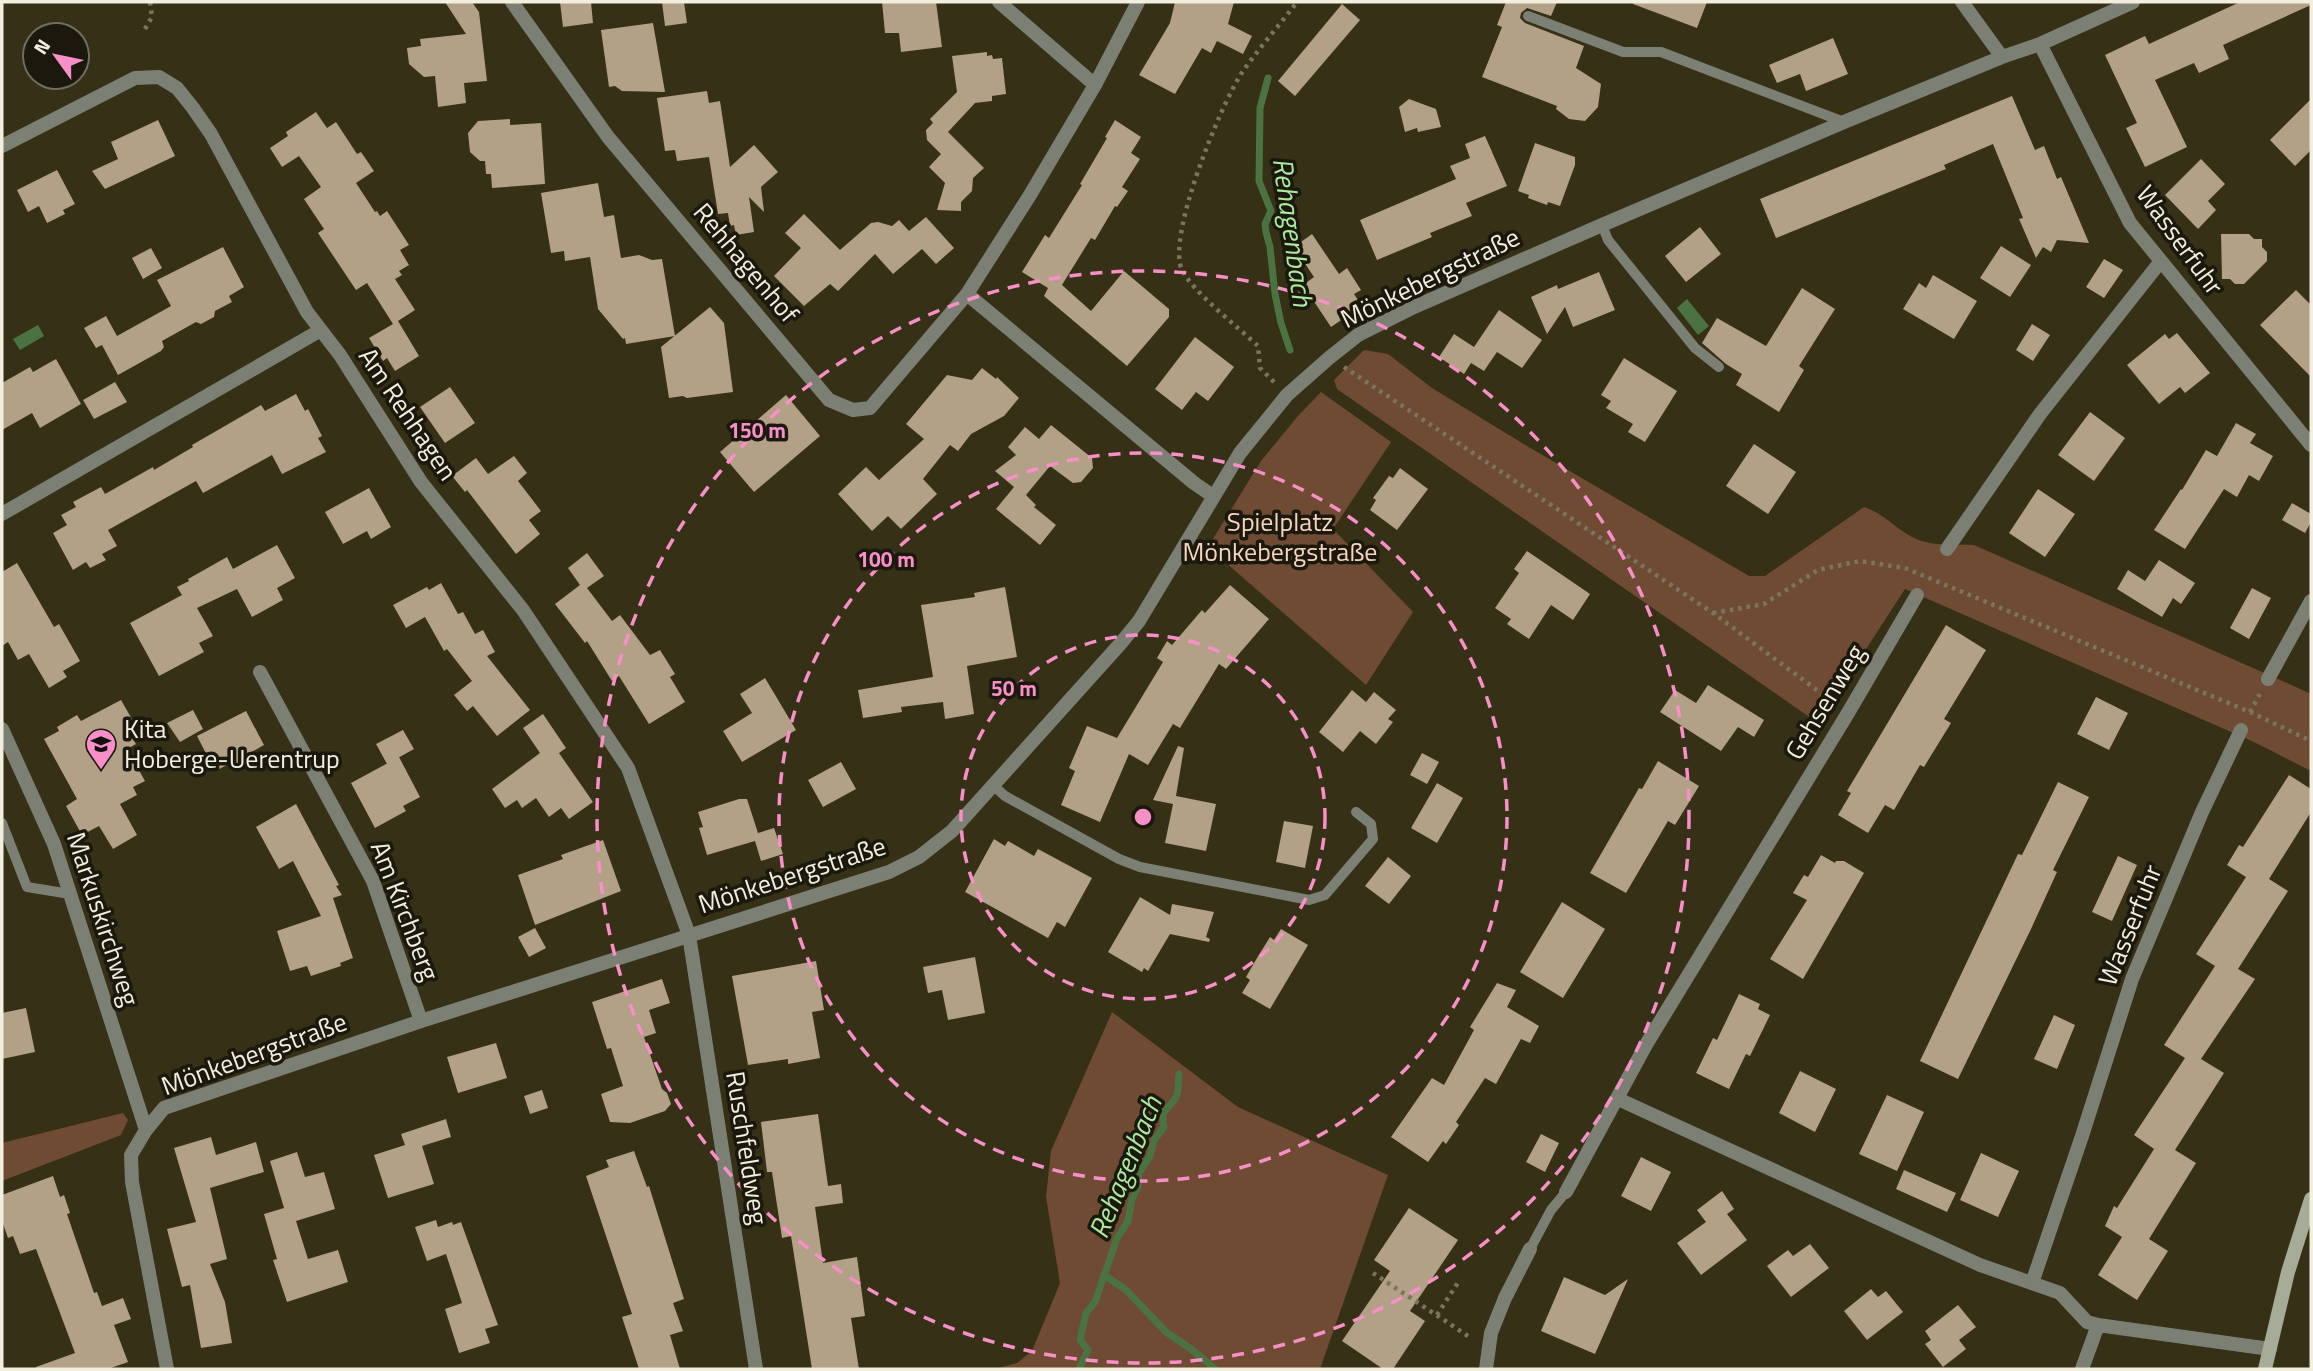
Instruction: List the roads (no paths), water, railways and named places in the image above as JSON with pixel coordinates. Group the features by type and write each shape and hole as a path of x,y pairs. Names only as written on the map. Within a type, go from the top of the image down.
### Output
{"main road":[{"path":"2265,1369 2288,1272 2311,1199"}],"street":[{"name":"Rehhagenhof","path":"512,2 608,137 829,400 853,410 870,408 967,294 1095,85 1139,2"},
{"path":"999,2 1095,85"},
{"path":"1962,2 2001,57"},
{"name":"Mönkebergstraße","path":"167,1369 132,1182 131,1155 164,1108 421,1021 889,872 919,857 952,831 994,786 1139,621 1240,453 1287,395 1358,335 1413,307 1602,225 2001,57 2040,44 2133,2"},
{"name":"Wasserfuhr","path":"2040,44 2130,223 2311,445"},
{"name":"Am Rehhagen","path":"2,146 135,78 159,77 177,88 211,134 307,312 421,482 523,610 628,768 688,935"},
{"path":"1947,549 2040,414 2161,261"},
{"path":"967,294 1213,496"},
{"path":"2,514 321,331"},
{"name":"Gehsenweg","path":"1566,1192 1647,1043 1917,595"},
{"path":"2267,679 2311,601"},
{"name":"Am Kirchberg","path":"260,672 373,881 421,1021"},
{"name":"Markuskirchweg","path":"2,729 54,844 146,1130"},
{"name":"Wasserfuhr","path":"2032,1283 2132,979 2202,812 2241,730"},
{"name":"Ruschfeldweg","path":"688,935 757,1369"},
{"path":"1618,1099 1980,1265 2060,1293 2087,1322 2270,1349"},
{"path":"1486,1369 1491,1333 1530,1249"},
{"path":"2082,1369 2098,1325"}],"lane":[{"path":"1528,16 1623,52 1661,52 1844,122"},
{"path":"1602,225 1608,240 1695,348 1719,367"},
{"path":"994,786 1005,796 1119,859 1140,867 1309,900 1325,895 1373,839 1371,824 1356,812"},
{"path":"2,823 27,887 70,894"},
{"path":"1530,1249 1551,1210 1566,1192"}],"waterway":[{"name":"Rehagenbach","path":"1268,78 1260,108 1259,181 1271,211 1265,224 1266,232 1275,294 1290,350"},
{"name":"Rehagenbach","path":"1079,1369 1088,1350 1080,1340 1086,1313 1095,1302 1117,1238 1128,1221 1132,1199 1138,1187 1139,1173 1150,1156 1154,1140 1164,1127 1163,1116 1166,1109 1177,1095 1179,1074"},
{"name":"Rehagenbach","path":"1104,1275 1126,1290 1166,1332 1215,1369"}],"place":[{"name":"Kita Hoberge-Uerentrup","path":"101,771"}],"park label":[{"name":"Spielplatz Mönkebergstraße","path":"1280,537"}]}
